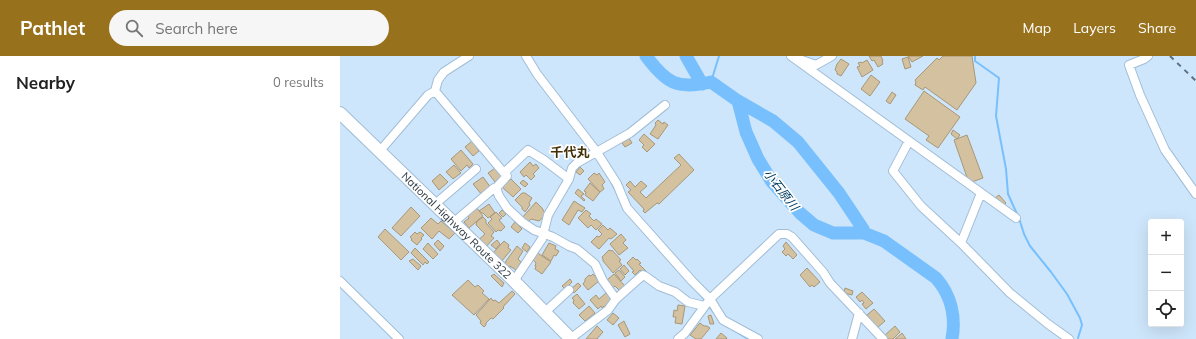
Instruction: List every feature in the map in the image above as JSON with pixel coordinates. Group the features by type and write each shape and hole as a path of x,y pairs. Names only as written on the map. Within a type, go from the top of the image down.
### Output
{"highway":[{"name":"National Highway Route 322","path":"340,113 514,281 571,339"}],"street":[{"path":"379,152 428,95 435,91 438,80 444,72 469,56"},
{"path":"526,56 537,74 617,184 627,208 692,281 707,303 723,320 758,339"},
{"path":"792,57 816,65 832,56"},
{"path":"1148,56 1129,65 1140,95 1165,150 1196,194"},
{"path":"792,57 1016,218"},
{"path":"435,91 506,176 496,188 494,188 453,223"},
{"path":"514,281 542,239 548,215 569,179 572,168 577,163 630,133 665,105"},
{"path":"908,141 893,171 920,206 961,243 1010,293 1069,339"},
{"path":"504,173 528,150 569,179"},
{"path":"434,205 476,169"},
{"path":"496,188 499,196 507,208 522,222 534,230 553,237 576,249 595,264 603,281 616,299"},
{"path":"961,243 981,193"},
{"path":"678,339 707,303 779,234 788,234 792,237 830,283 883,339"},
{"path":"571,339 608,310 616,299 643,276 646,276 659,286 675,292 688,302 707,303"},
{"path":"340,281 399,339"},
{"path":"544,313 569,290"},
{"path":"852,339 859,313"}],"building":[{"path":"869,56 881,56 883,64 878,67 874,60 872,61"},
{"path":"908,56 923,56 912,62"},
{"path":"943,56 972,56 976,83 957,110 925,87 923,90 915,85 915,80 937,58 939,60"},
{"path":"908,57 911,67 905,69 902,59"},
{"path":"841,59 849,64 841,76 837,74 835,70"},
{"path":"867,60 873,70 862,77 857,67 860,66 858,63 862,63"},
{"path":"871,75 880,82 870,96 861,89"},
{"path":"924,91 960,117 938,148 926,140 929,136 905,119"},
{"path":"892,92 896,95 890,104 886,101"},
{"path":"658,120 663,124 664,122 668,125 658,139 650,134"},
{"path":"953,130 960,135 957,139 951,134"},
{"path":"644,134 655,144 647,152 642,147 644,145 639,140"},
{"path":"967,135 983,178 969,183 954,140"},
{"path":"629,138 632,143 625,147 622,143"},
{"path":"472,141 479,151 473,156 465,147"},
{"path":"461,150 473,164 469,168 467,165 461,171 451,159"},
{"path":"679,154 694,170 659,204 657,203 645,213 643,211 644,209 628,192 631,190 626,185 630,181 635,187 641,181 647,186 640,192 646,198 681,165 674,158"},
{"path":"530,162 533,166 536,164 539,168 533,174 535,176 531,180 526,175 524,177 520,172"},
{"path":"454,165 461,173 453,179 446,172"},
{"path":"580,167 584,171 580,175 576,172"},
{"path":"495,168 502,176 495,182 488,173"},
{"path":"594,173 597,175 599,173 605,182 602,185 604,189 600,192 588,179"},
{"path":"440,174 448,182 439,190 432,181"},
{"path":"483,177 491,188 482,195 473,184"},
{"path":"511,179 521,189 513,197 502,187 507,180 509,181"},
{"path":"523,180 528,184 525,187 520,183"},
{"path":"590,183 600,192 593,201 585,195 586,192 584,191"},
{"path":"578,189 584,194 581,196 585,200 584,201 575,193"},
{"path":"522,193 525,193 532,198 529,203 530,205 525,212 515,200"},
{"path":"999,195 1006,203 1002,206 995,198"},
{"path":"574,201 585,208 582,212 578,210 569,225 562,220"},
{"path":"536,202 546,215 539,221 531,219 526,224 521,219"},
{"path":"489,204 495,213 488,218 479,211"},
{"path":"411,207 420,216 401,236 392,228"},
{"path":"476,207 483,216 469,228 464,222 469,218 467,215"},
{"path":"502,210 506,214 503,217 499,213"},
{"path":"586,210 591,214 589,216 594,221 596,219 602,224 596,230 591,225 588,228 578,218"},
{"path":"496,212 502,218 499,220 505,227 501,231 498,230 496,232 488,223 492,219 490,217"},
{"path":"483,217 494,232 491,236 494,238 483,250 476,242 485,234 476,225 477,221"},
{"path":"431,218 438,224 441,221 455,233 449,239 439,231 432,239 421,228"},
{"path":"515,222 522,229 518,233 511,227"},
{"path":"603,225 608,230 610,228 617,234 611,239 609,238 599,249 591,242 597,236 599,237 602,234 598,230"},
{"path":"385,229 409,252 401,260 378,237"},
{"path":"415,232 417,234 420,232 424,235 417,245 411,240 412,239 410,237"},
{"path":"621,234 626,240 623,243 628,248 619,255 610,244"},
{"path":"438,240 444,246 440,251 434,244"},
{"path":"497,240 500,244 496,249 491,245"},
{"path":"504,241 509,245 508,248 511,250 501,262 492,254"},
{"path":"786,242 797,255 793,259 788,254 786,256 782,252 785,249 783,246"},
{"path":"428,243 438,254 433,259 423,249"},
{"path":"525,243 530,247 527,252 522,248"},
{"path":"549,243 556,246 555,249 559,251 556,256 554,255 551,261 542,255"},
{"path":"517,246 523,251 518,259 521,262 516,270 505,265 506,261"},
{"path":"415,248 429,262 427,264 425,262 423,265 411,253"},
{"path":"609,250 612,250 621,260 619,261 622,265 613,273 603,261 602,257"},
{"path":"536,252 551,262 542,274 535,269 536,263 532,259"},
{"path":"633,257 641,263 639,264 646,271 643,274 640,270 635,275 632,272 634,271 627,263"},
{"path":"413,259 421,266 418,270 409,261"},
{"path":"624,265 629,271 625,275 620,269"},
{"path":"807,268 820,282 814,287 812,285 810,287 800,275"},
{"path":"619,270 625,277 621,281 615,273"},
{"path":"494,274 504,283 502,287 491,276"},
{"path":"593,274 599,281 588,290 583,284 589,275 591,276"},
{"path":"614,274 625,286 620,291 615,286 612,289 607,280"},
{"path":"570,279 572,282 565,289 562,286"},
{"path":"468,280 475,287 478,285 484,291 482,293 489,299 474,315 452,295"},
{"path":"578,283 581,286 574,293 571,289"},
{"path":"845,288 853,291 852,295 844,293"},
{"path":"512,291 515,294 503,307 504,308 493,319 491,318 484,327 476,315 491,298 493,301 495,300 499,303"},
{"path":"862,292 873,303 866,309 862,304 864,303 862,300 860,302 856,297"},
{"path":"606,293 612,299 605,307 604,306 602,308 601,306 598,309 590,300 596,295 599,299"},
{"path":"577,294 585,304 579,309 573,303 574,300 572,298"},
{"path":"678,305 685,306 682,324 675,323 676,317 673,317 674,310 677,311"},
{"path":"589,306 595,313 585,321 579,315"},
{"path":"874,309 885,321 877,328 867,315"},
{"path":"613,313 619,318 613,325 607,320"},
{"path":"711,315 714,324 710,324 708,316"},
{"path":"624,321 630,334 625,337 618,325"},
{"path":"700,323 710,328 701,339 696,339 690,335"},
{"path":"597,326 603,332 597,339 586,339"},
{"path":"895,326 900,332 893,339 887,339 884,336"},
{"path":"721,333 727,338 716,339"},
{"path":"902,333 906,339 895,339"}],"waterway":[{"name":"小石原川","path":"646,56 660,73 673,82 689,85 711,82 738,101 773,121 798,142 839,193 863,229 864,233"},
{"name":"小石原川","path":"686,56 702,84"},
{"path":"711,82 719,56"},
{"path":"975,56 975,61 999,78 996,116 1006,169 1008,194 1017,214"},
{"name":"小石原川","path":"738,101 746,132 758,159 772,182 800,213 814,225 833,233 864,233 884,241 936,278 949,299 953,315 952,339"},
{"path":"603,169 608,177"},
{"path":"611,182 616,191"},
{"path":"1019,218 1030,246 1067,294 1080,318 1082,325 1078,338"},
{"path":"700,294 706,302"},
{"path":"708,305 714,313"},
{"path":"732,329 748,339"}],"railway":[{"path":"1170,56 1196,81"}],"district":[{"name":"千代丸","path":"570,152"}]}
